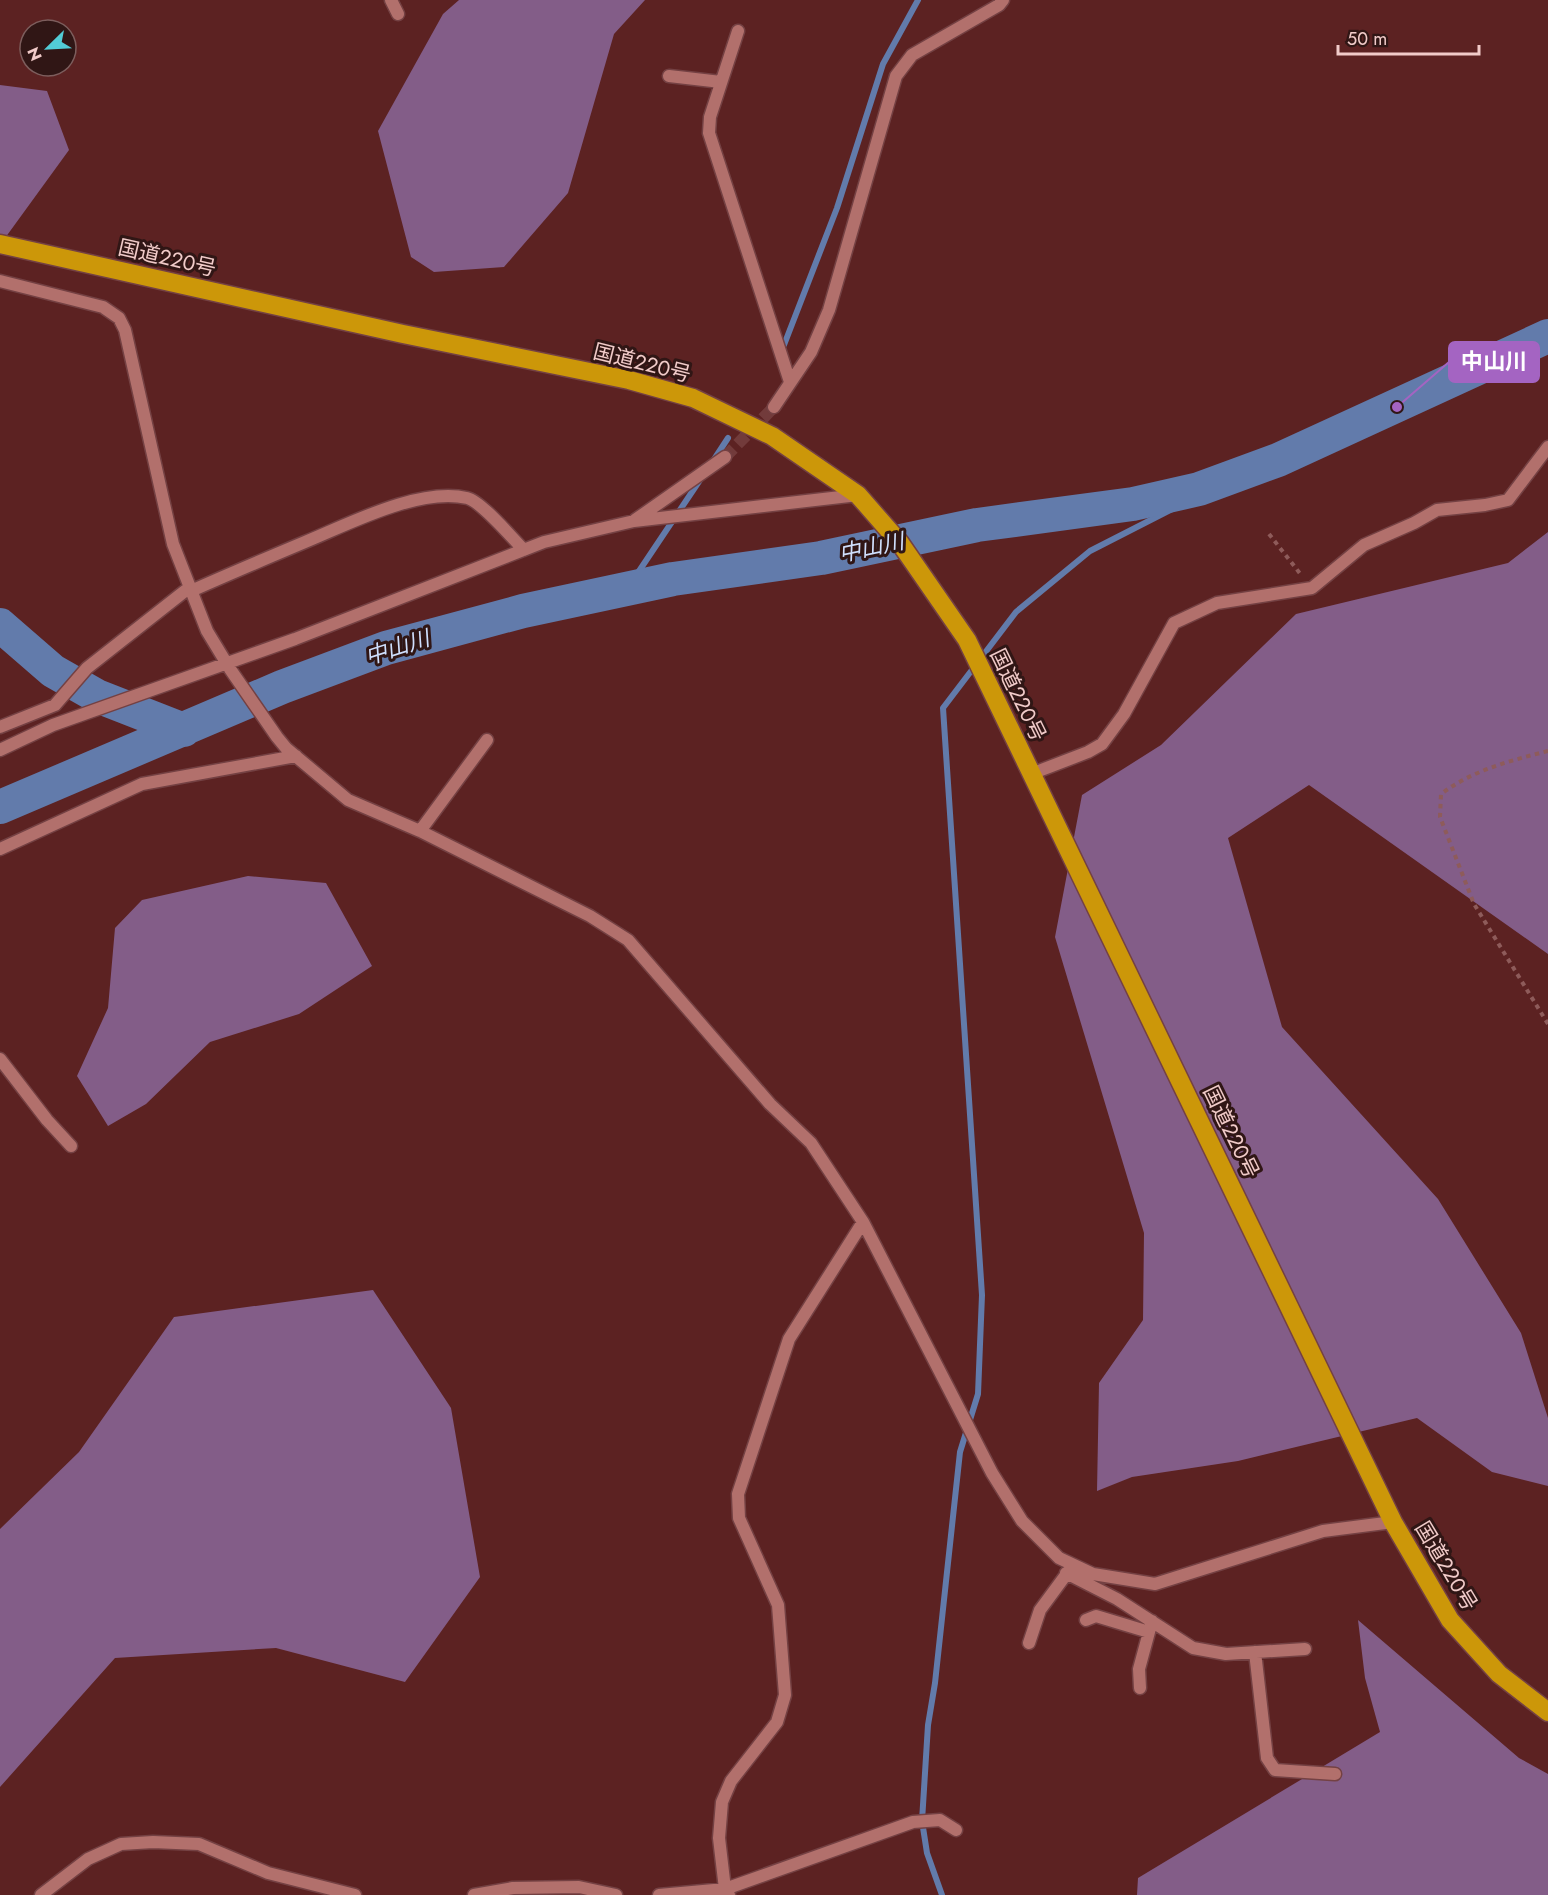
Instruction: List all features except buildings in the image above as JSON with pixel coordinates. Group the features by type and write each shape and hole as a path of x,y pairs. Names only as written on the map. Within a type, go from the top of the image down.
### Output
{"highway":[{"name":"国道220号","path":"0,244 403,334 629,380 693,398 772,436 858,495 900,543 967,639 1393,1522 1450,1620 1499,1674 1548,1712"}],"street":[{"path":"391,0 398,14"},
{"path":"774,407 811,352 829,310 896,76 912,55 999,5 1003,0"},
{"path":"738,31 710,117 709,134 790,382"},
{"path":"669,76 722,82"},
{"path":"0,281 103,307 119,318 125,330 173,544 190,589 207,631 286,748 348,800 420,831 590,916 628,940 770,1104 811,1143 863,1222 992,1473 1022,1521 1070,1569 1117,1599 1150,1627 1193,1648 1226,1654 1305,1649"},
{"path":"1031,774 1088,752 1102,744 1124,714 1174,623 1217,603 1312,588 1364,545 1437,510 1508,500 1548,447"},
{"path":"634,521 725,457"},
{"path":"0,750 53,725 228,665 544,542 634,521 858,495"},
{"path":"0,727 56,705 87,668 190,589 375,513 412,501 445,496 469,498 482,506 524,550"},
{"path":"420,831 487,740"},
{"path":"0,849 142,784 296,756"},
{"path":"1,1063 71,1146"},
{"path":"727,1892 719,1839 722,1802 731,1781 777,1722 785,1695 778,1605 739,1518 738,1494 789,1339 863,1222"},
{"path":"1070,1569 1155,1584 1323,1531 1393,1522"},
{"path":"1029,1643 1040,1610 1070,1569"},
{"path":"1086,1620 1096,1616 1150,1627"},
{"path":"1140,1688 1139,1669 1150,1627"},
{"path":"1255,1652 1267,1758 1275,1770 1335,1774"},
{"path":"659,1895 727,1892 913,1822 940,1820 956,1830"},
{"path":"41,1895 88,1859 121,1844 153,1842 199,1844 268,1874 355,1895"},
{"path":"474,1895 513,1887 579,1887 616,1895"}],"path":[{"path":"1269,534 1312,588"},
{"path":"1548,751 1495,765 1458,781 1441,794 1440,818 1474,904 1548,1024"}],"shaded area":[{"path":"459,0 645,0 614,34 568,193 504,267 434,272 411,257 378,131 443,14"},
{"path":"0,85 47,91 69,150 0,245"},
{"path":"1548,532 1548,954 1309,785 1228,838 1282,1027 1438,1199 1521,1333 1548,1418 1548,1486 1492,1472 1417,1418 1238,1461 1132,1477 1097,1491 1099,1383 1143,1320 1144,1233 1055,937 1082,795 1161,745 1296,614 1508,563"},
{"path":"248,876 326,883 372,966 299,1014 210,1042 146,1104 108,1126 77,1076 108,1008 115,928 142,900"},
{"path":"373,1290 451,1408 480,1577 405,1682 276,1648 115,1658 0,1787 0,1529 79,1452 174,1317"},
{"path":"1358,1620 1519,1758 1548,1774 1548,1895 1137,1895 1138,1878 1380,1732 1365,1678"}],"waterway":[{"path":"784,345 837,208 883,64 918,0"},
{"name":"中山川","path":"0,807 282,687 386,648 523,611 673,579 821,558 977,525 1133,504 1199,489 1278,460 1548,336"},
{"path":"713,461 728,438"},
{"path":"627,589 702,477"},
{"path":"942,1895 927,1853 922,1821 928,1725 935,1683 960,1452 978,1394 982,1295 943,708 1016,612 1090,551 1178,506 1199,489"},
{"name":"中山川","path":"0,625 53,671 97,696 184,730"}],"tunnel":[{"path":"725,457 774,407"}],"place":[{"name":"中山川","path":"1397,407"}]}
